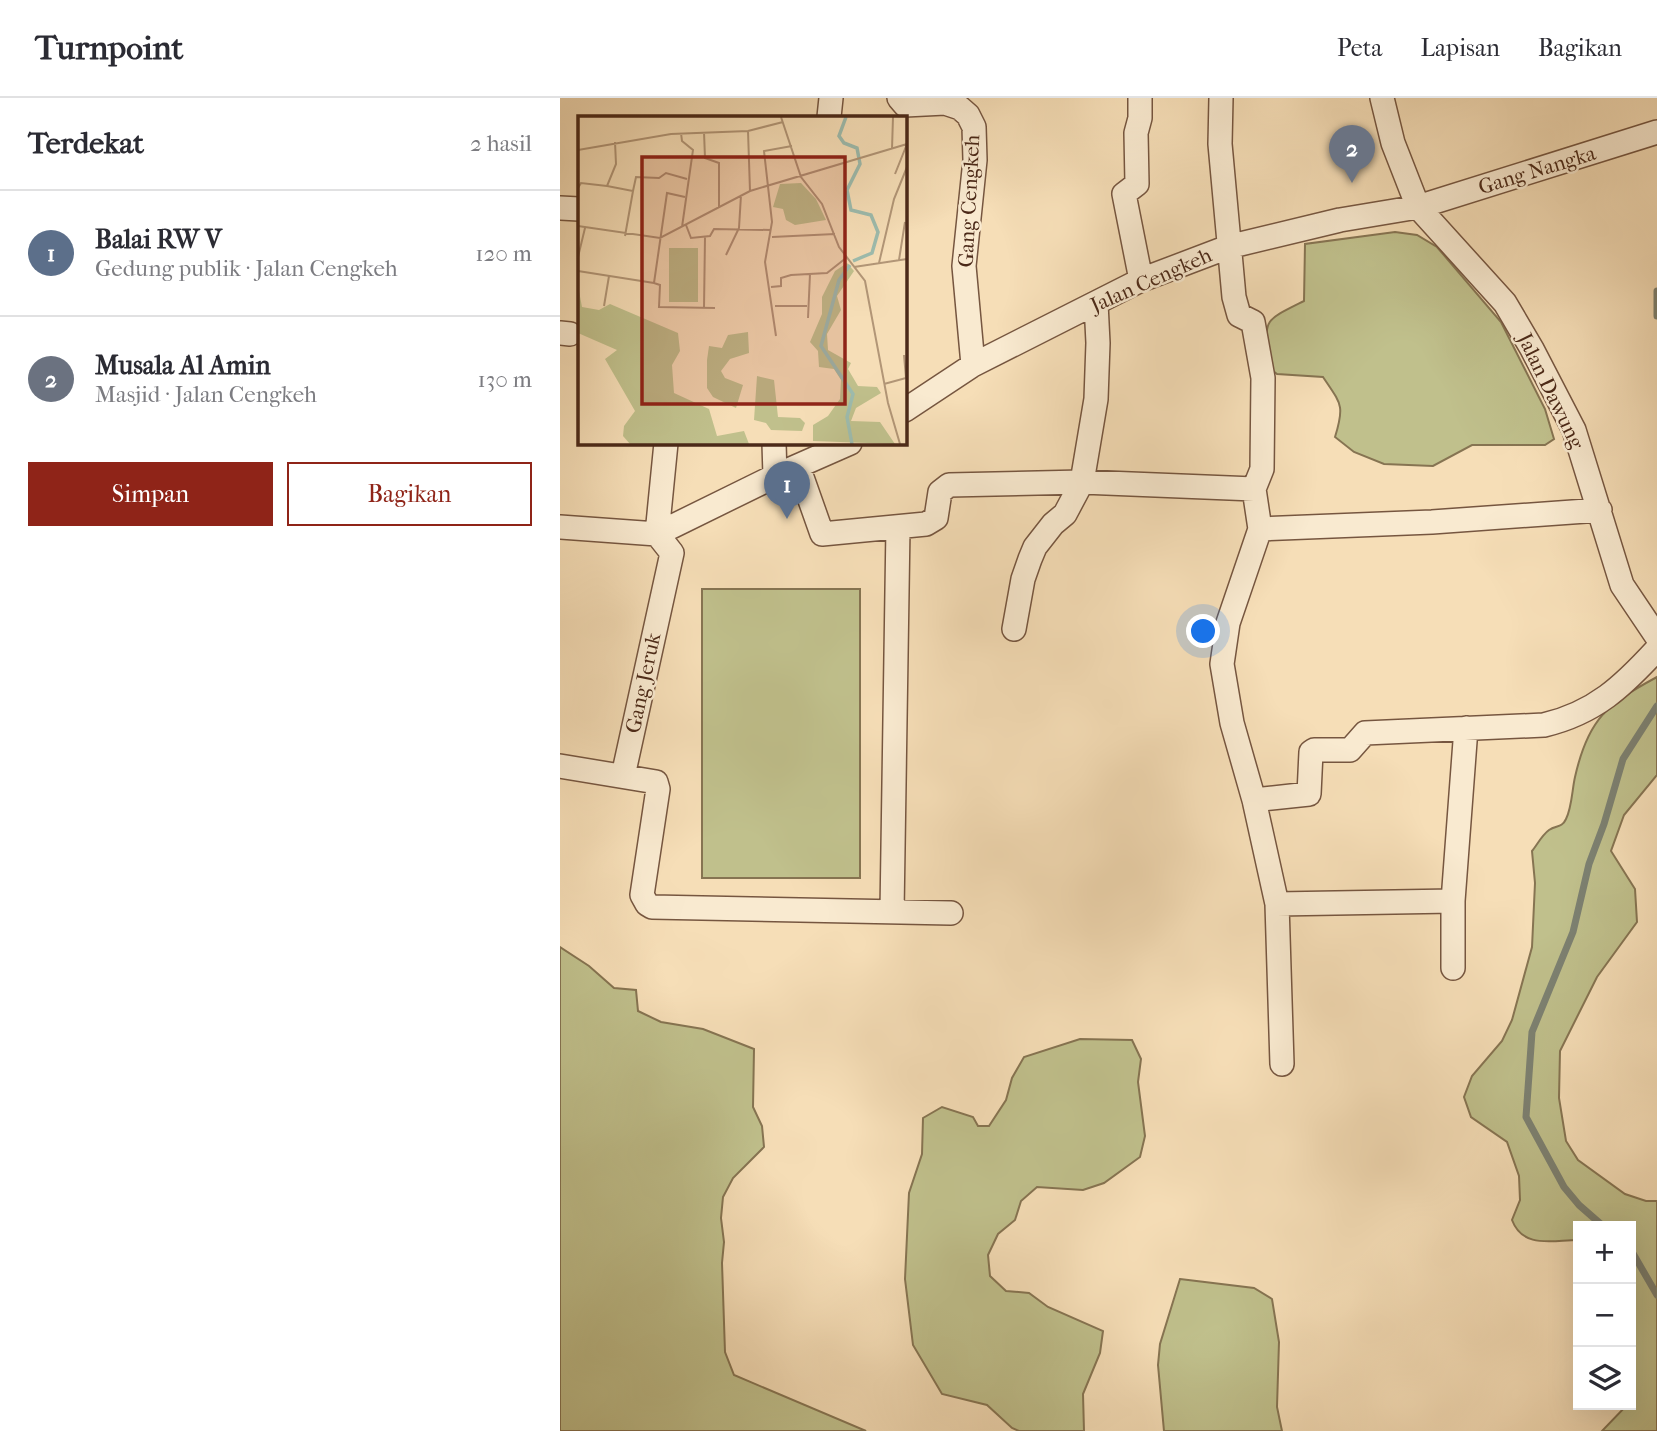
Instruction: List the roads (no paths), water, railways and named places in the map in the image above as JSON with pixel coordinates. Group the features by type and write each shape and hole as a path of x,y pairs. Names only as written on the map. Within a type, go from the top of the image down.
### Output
{"street":[{"path":"829,116 831,98"},
{"name":"Gang Cengkeh","path":"899,98 905,105 945,103 960,108 974,127 975,160 964,266 973,365"},
{"path":"1139,98 1140,118 1136,133 1137,184 1124,194 1141,280"},
{"path":"1221,98 1220,144 1224,167 1228,247 1236,306 1239,315 1253,322 1263,378 1262,469 1254,489 1260,529 1228,623 1222,664 1232,723 1254,800 1277,904 1282,1063"},
{"path":"1382,98 1393,143 1418,207"},
{"name":"Gang Nangka","path":"1418,207 1657,132"},
{"name":"Jalan Cengkeh","path":"906,409 973,365 1141,280 1228,247 1340,220 1418,207"},
{"name":"Jalan Dawung","path":"1418,207 1505,303 1532,349 1574,430 1622,585 1657,637"},
{"path":"560,208 578,209"},
{"path":"1014,629 1023,579 1035,547 1053,524 1065,514 1082,482 1096,399 1096,303"},
{"path":"657,534 666,444"},
{"path":"774,444 775,476"},
{"path":"560,527 657,534 848,444"},
{"path":"798,466 820,533 932,522 936,518 940,492 949,485 1082,482 1254,489"},
{"path":"1260,529 1432,522 1600,510"},
{"path":"892,912 898,527"},
{"name":"Gang Jeruk","path":"622,776 672,553 657,534"},
{"path":"1254,800 1308,794 1311,752 1350,750 1365,733 1544,725 1577,715 1622,687 1657,649"},
{"path":"1454,968 1453,901 1466,729"},
{"path":"560,766 656,782 658,789 642,895 652,907 951,913"},
{"path":"1277,904 1453,901"}],"waterway":[{"path":"1657,291 1657,316"},
{"path":"1597,1221 1564,1187 1526,1117 1532,1032 1573,932 1589,864 1623,759 1657,706"},
{"path":"1636,1259 1657,1295"}],"place":[{"name":"Musala Al Amin","path":"1352,183"},
{"name":"Balai RW V","path":"787,519"}]}
